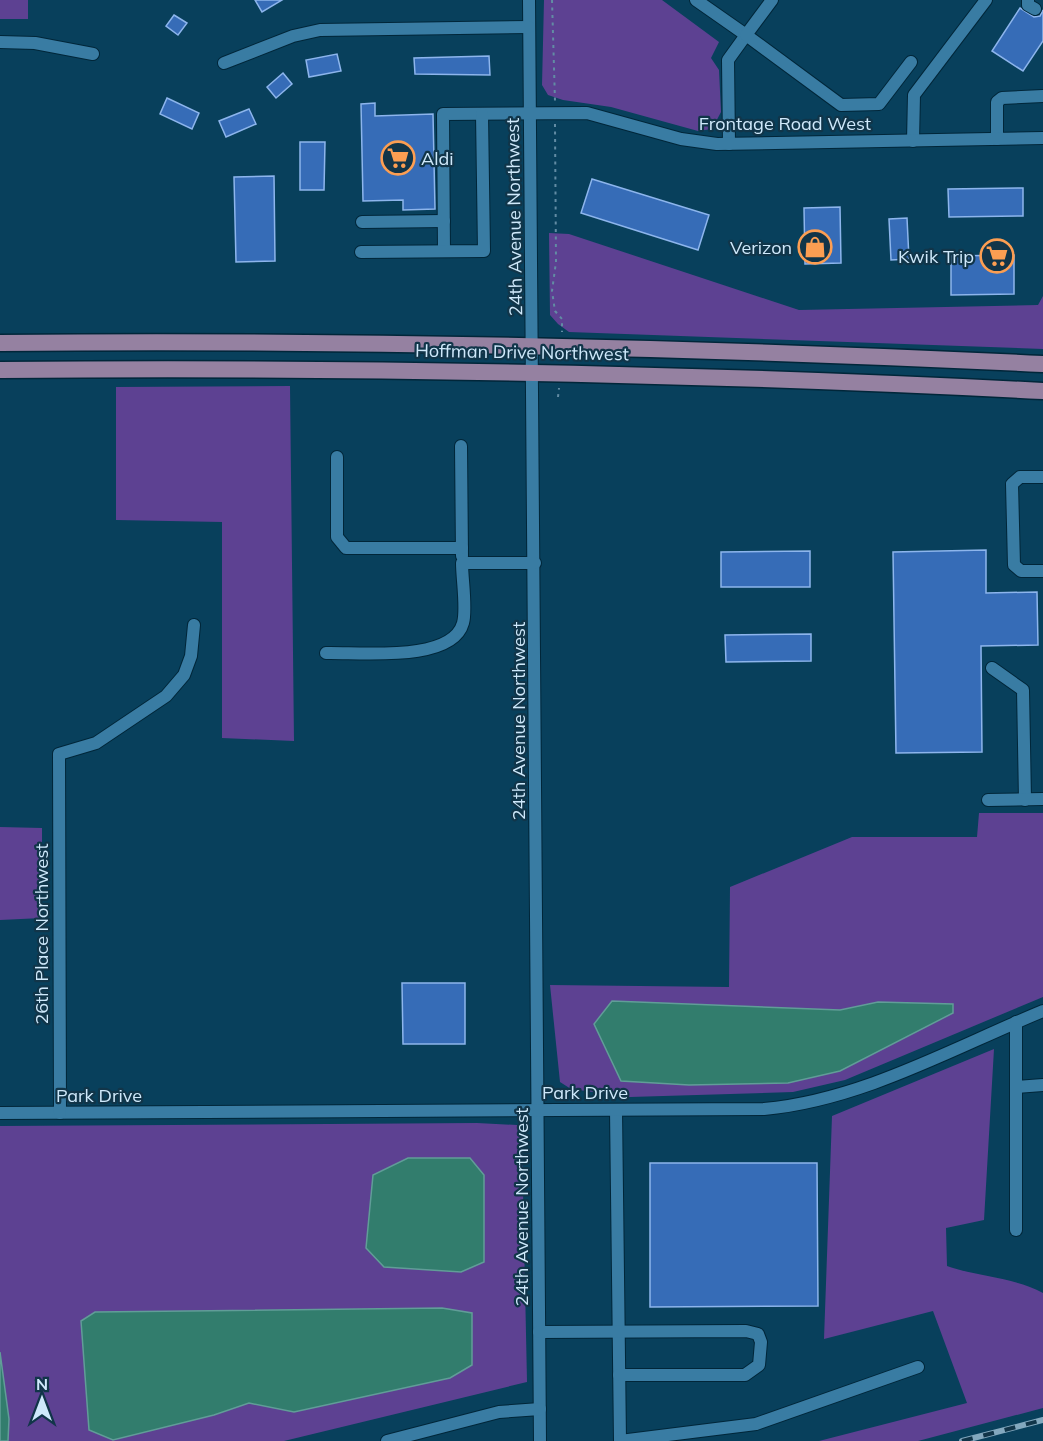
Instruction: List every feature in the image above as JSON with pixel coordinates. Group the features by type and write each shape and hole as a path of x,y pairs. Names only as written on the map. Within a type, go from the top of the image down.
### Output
{"main road":[{"name":"Hoffman Drive Northwest","path":"0,343 266,341 561,345 1043,364"},
{"name":"Hoffman Drive Northwest","path":"0,370 215,368 697,375 1043,391"}],"street":[{"name":"24th Avenue Northwest","path":"529,0 534,345 540,1441"},
{"path":"696,0 841,105 879,104 911,62"},
{"path":"729,144 728,60 772,0"},
{"path":"913,141 914,95 987,0"},
{"path":"224,63 293,36 320,30 529,27"},
{"path":"0,42 35,43 93,54"},
{"path":"998,139 997,102 1002,98 1043,96"},
{"name":"Frontage Road West","path":"444,222 443,114 587,113 681,139 729,144 1043,138"},
{"path":"361,252 484,251 482,114"},
{"path":"362,222 444,222 444,251"},
{"path":"326,653 425,652 449,643 463,624 461,446"},
{"path":"337,457 337,537 346,549 462,548"},
{"path":"1043,477 1020,477 1012,484 1014,565 1021,571 1043,571"},
{"path":"462,563 535,563"},
{"name":"26th Place Northwest","path":"60,1113 59,754 96,743 166,696 184,675 191,656 194,625"},
{"path":"992,668 1023,690 1025,800"},
{"path":"988,800 1043,800"},
{"name":"Park Drive","path":"0,1113 764,1109 818,1101 853,1090 1043,1011"},
{"path":"1016,1022 1016,1230"},
{"path":"1016,1087 1043,1085"},
{"path":"616,1110 620,1441 756,1424 918,1367"},
{"path":"539,1332 746,1331 758,1334 761,1342 759,1365 745,1374 619,1374"},
{"path":"387,1441 499,1412 540,1409"}],"path":[{"path":"552,0 556,112 556,262 552,291 555,311 562,319 561,345"},
{"path":"558,397 560,373"}],"shaded area":[{"path":"0,0 28,0 28,19 0,19"},
{"path":"544,0 662,0 719,42 711,58 719,70 721,112 712,129 698,131 611,107 563,100 548,95 542,85"},
{"path":"549,233 569,234 799,310 1038,305 1043,296 1043,349 569,332 550,315"},
{"path":"290,386 294,741 222,738 222,522 116,520 116,387"},
{"path":"979,813 1043,813 1043,997 845,1080 793,1092 630,1097 571,1089 560,1082 550,985 729,987 730,887 852,837 977,837"},
{"path":"0,827 42,828 42,918 0,920"},
{"path":"612,1001 840,1010 878,1002 953,1004 953,1013 840,1071 788,1083 689,1085 621,1081 594,1024"},
{"path":"994,1049 984,1220 946,1228 947,1266 1008,1280 1043,1293 1043,1408 918,1441 819,1441 967,1403 933,1311 824,1339 832,1116"},
{"path":"477,1123 517,1125 522,1143 527,1382 284,1441 0,1441 0,1126"},
{"path":"408,1158 470,1158 484,1175 484,1262 461,1272 384,1267 366,1248 373,1175"},
{"path":"442,1308 472,1313 472,1365 450,1378 294,1412 249,1403 214,1415 113,1440 89,1430 81,1321 95,1312"},
{"path":"0,1352 9,1419 8,1441 0,1441"}],"building":[{"path":"255,0 282,0 262,12"},
{"path":"1020,8 1034,17 1040,16 1043,10 1043,41 1023,71 992,51"},
{"path":"174,15 187,23 178,35 166,26"},
{"path":"337,54 341,71 309,77 306,60"},
{"path":"489,56 490,75 415,74 414,58"},
{"path":"283,73 292,84 276,98 267,87"},
{"path":"167,98 199,113 192,129 160,114"},
{"name":"Aldi","path":"375,103 375,116 433,114 435,209 403,210 403,200 363,201 361,104"},
{"path":"249,109 256,124 226,137 219,121"},
{"path":"300,142 325,142 324,190 300,190"},
{"path":"274,176 275,261 236,262 234,177"},
{"path":"592,179 709,215 698,250 581,213"},
{"path":"1023,188 1023,216 949,217 948,189"},
{"path":"840,207 841,263 805,264 804,208"},
{"path":"907,218 909,259 891,260 889,219"},
{"path":"1014,255 1014,294 951,295 951,256"},
{"path":"986,550 986,593 1037,592 1038,645 981,646 982,752 896,753 893,552"},
{"path":"810,551 810,587 721,587 721,552"},
{"path":"811,634 811,661 726,662 725,635"},
{"path":"402,983 465,983 465,1044 403,1044"},
{"path":"650,1163 817,1163 818,1306 650,1307"}],"railway":[{"path":"962,1441 1043,1420"}],"place":[{"name":"Aldi","path":"398,158"},
{"name":"Verizon","path":"815,247"},
{"name":"Kwik Trip","path":"997,256"}]}
